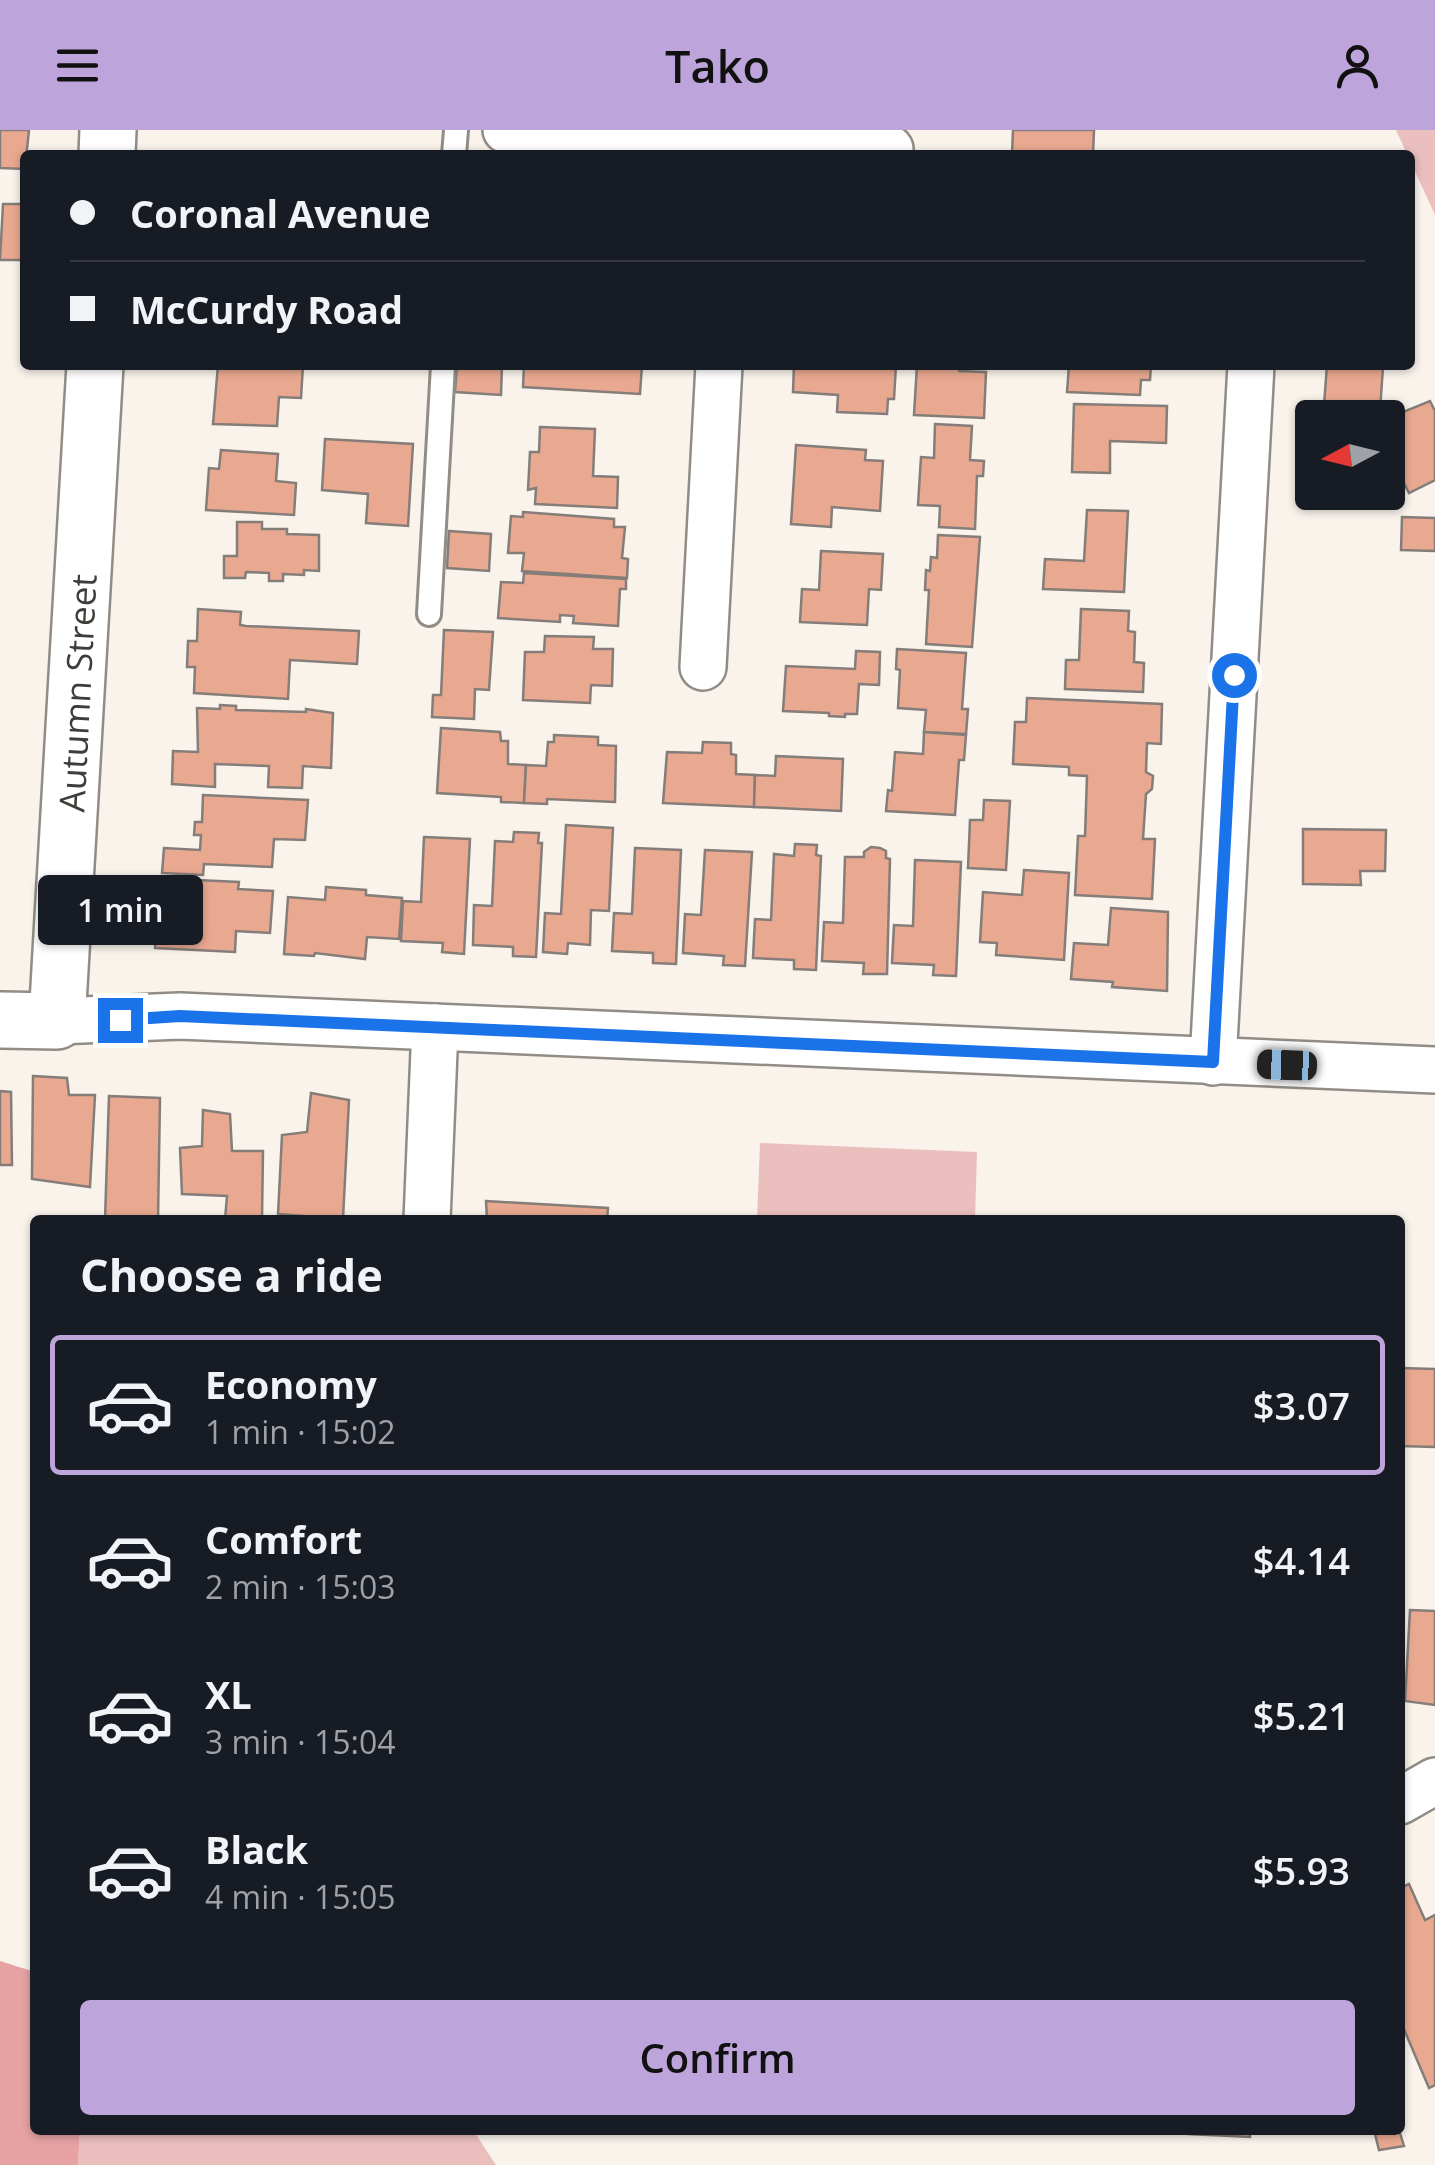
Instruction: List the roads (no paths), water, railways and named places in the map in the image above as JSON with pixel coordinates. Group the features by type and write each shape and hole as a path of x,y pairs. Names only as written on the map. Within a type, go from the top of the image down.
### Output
{"street":[{"path":"506,130 730,148 891,144"},
{"name":"Autumn Street","path":"57,1021 95,370"},
{"path":"703,668 718,370"},
{"path":"1213,1062 1250,370"},
{"path":"0,1020 168,1016 1435,1070"},
{"path":"427,1215 436,1027"},
{"path":"1405,1798 1435,1780"}],"lane":[{"path":"430,614 443,370"}]}
